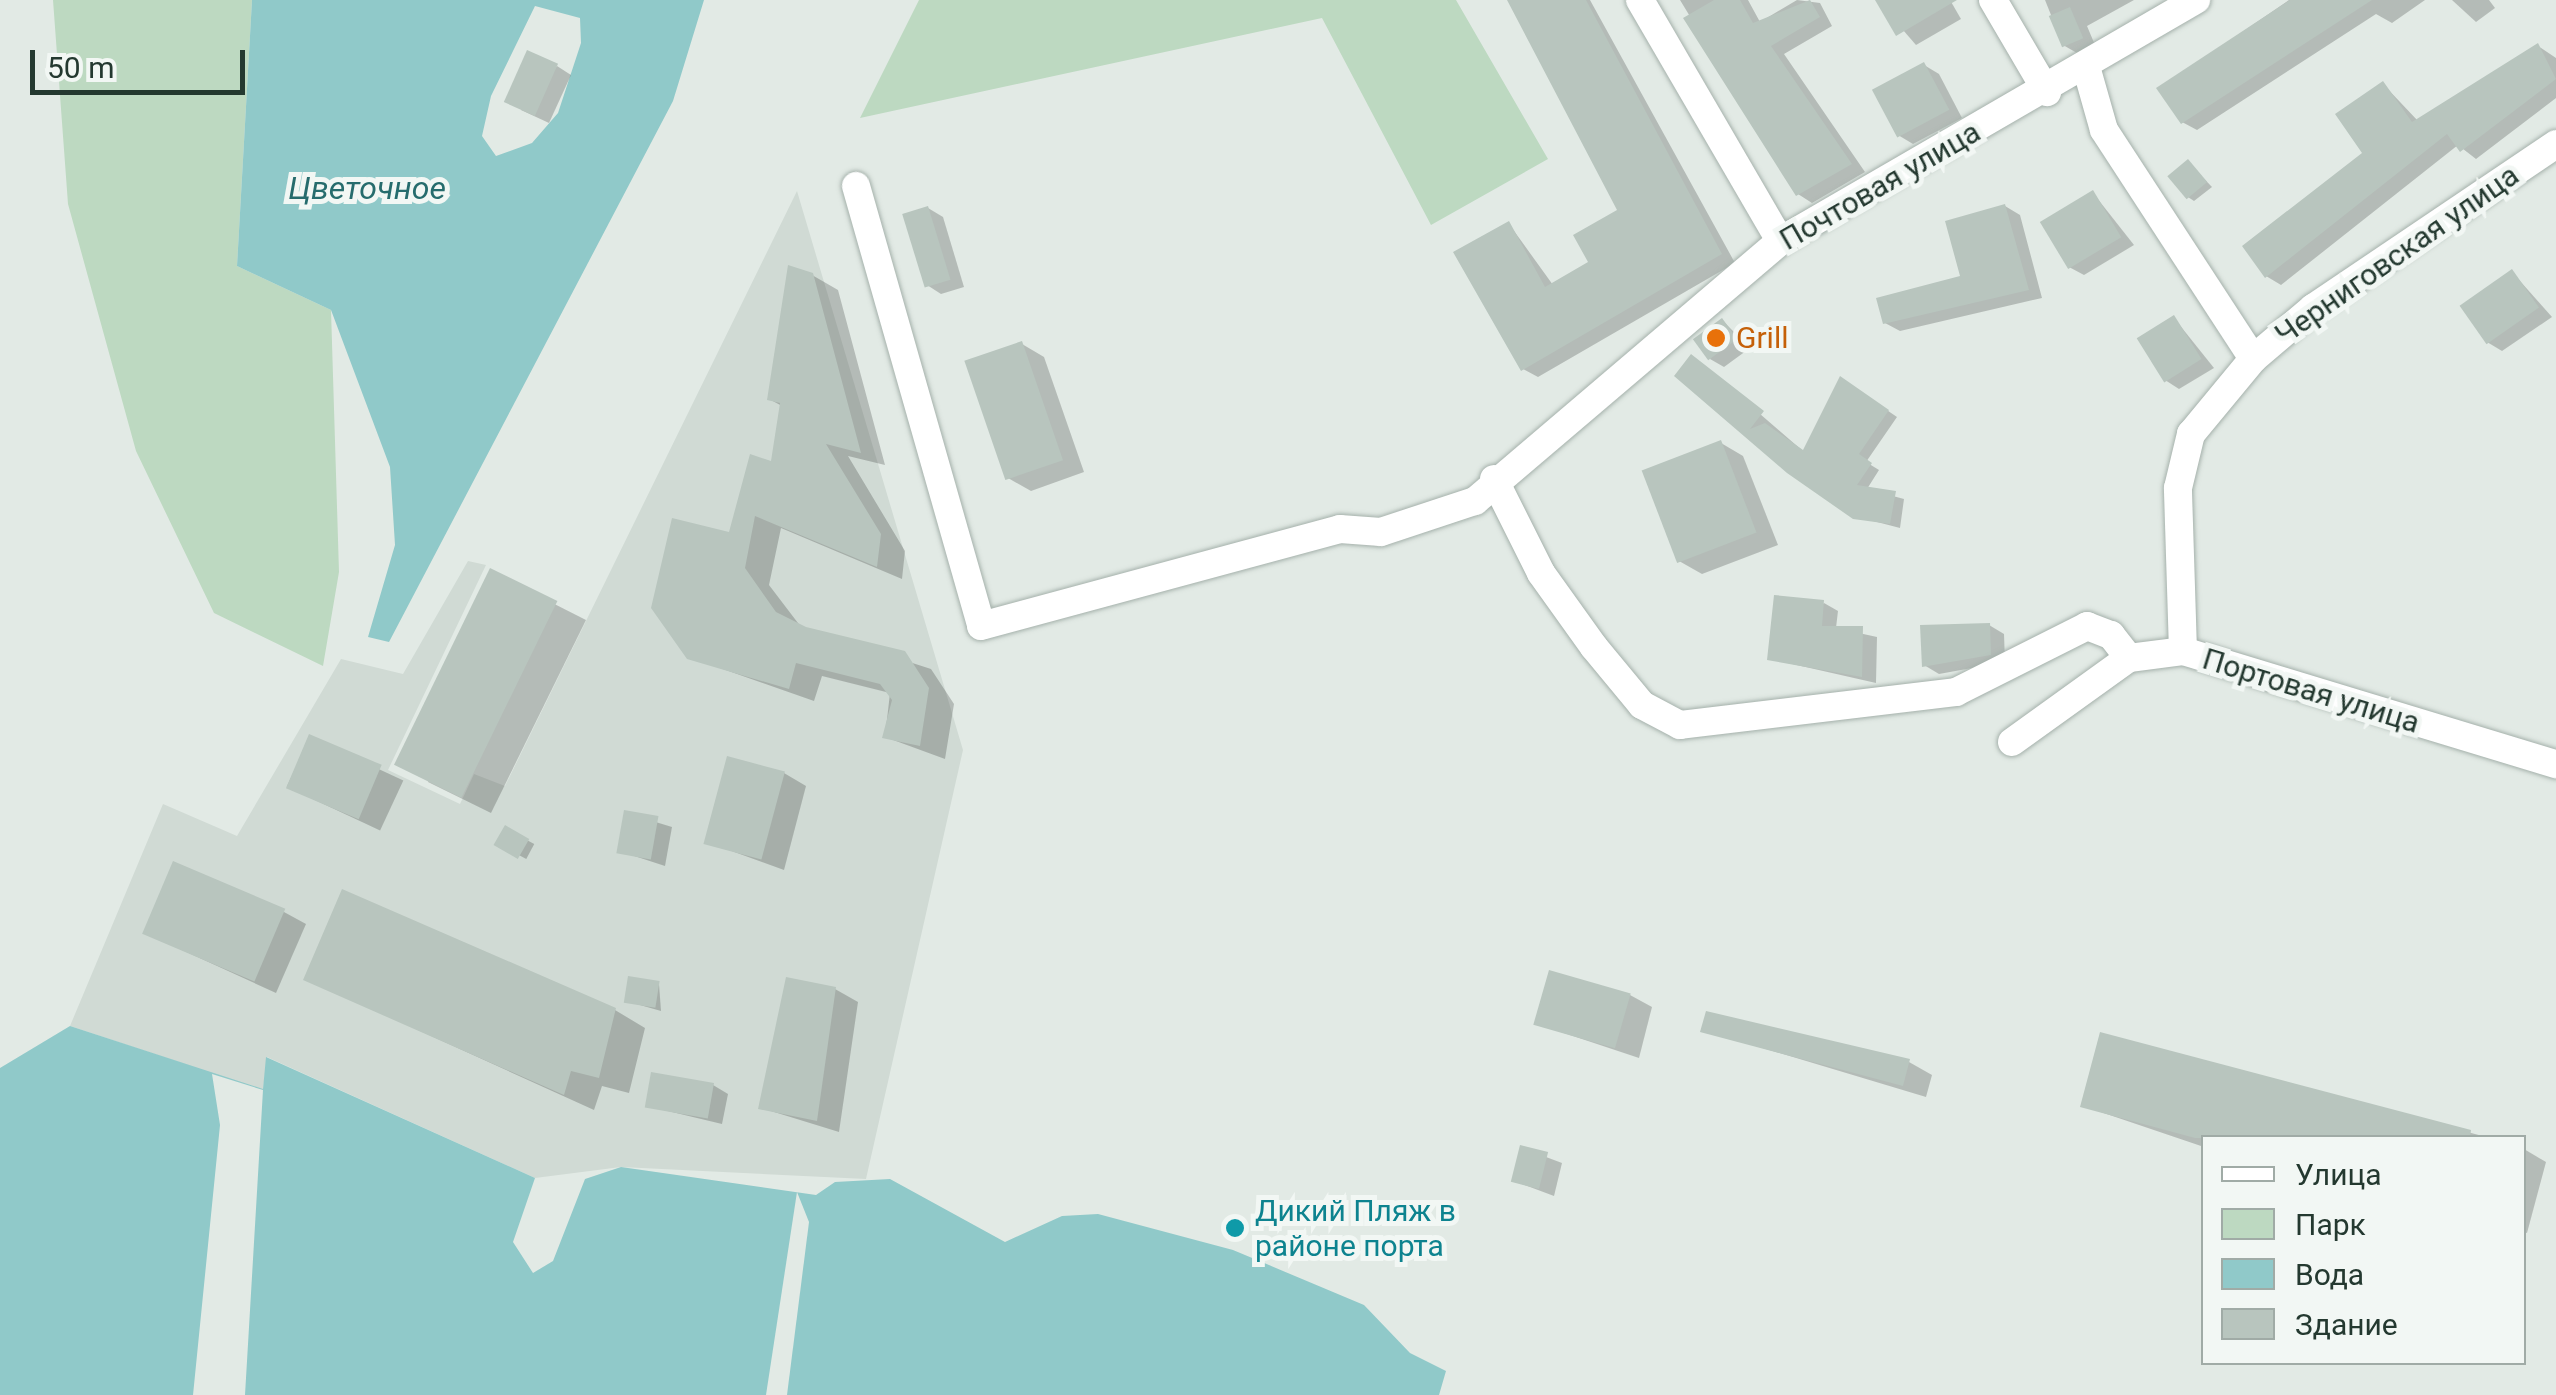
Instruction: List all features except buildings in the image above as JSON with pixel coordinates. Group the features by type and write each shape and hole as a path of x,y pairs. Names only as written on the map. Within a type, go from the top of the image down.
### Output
{"street":[{"path":"1640,0 1780,240"},
{"path":"1993,0 2047,92"},
{"name":"Почтовая улица","path":"856,186 981,626 1340,529 1382,532 1475,501 1494,480 1780,240 2086,70 2196,0"},
{"path":"2086,70 2104,130 2252,359"},
{"name":"Черниговская улица","path":"2184,652 2178,488 2191,434 2252,359 2556,144"},
{"path":"1494,480 1540,572 1594,647 1642,704 1680,725 1956,692 2086,626 2111,635 2129,658"},
{"name":"Портовая улица","path":"2012,742 2070,692 2129,658 2184,652 2556,764"}],"shaded area":[{"path":"797,191 963,750 866,1179 621,1167 535,1178 267,1057 263,1090 70,1026 163,804 237,836 341,659 403,674 468,561 486,565 388,770 460,804 474,774 505,786"}],"green space":[{"path":"53,0 252,0 237,266 331,310 339,572 323,666 214,613 136,451 68,204"},
{"path":"919,0 1456,0 1548,159 1431,225 1322,18 860,118"}],"water":[{"name":"Цветочное","path":"252,0 704,0 673,101 389,642 368,637 395,545 390,467 331,310 237,266","holes":["535,6 580,18 581,43 558,113 532,143 496,156 482,136 491,96"]},
{"path":"70,1026 263,1089 266,1057 535,1178 513,1242 533,1273 553,1261 585,1179 621,1167 816,1195 835,1182 890,1179 1005,1242 1062,1216 1098,1214 1233,1250 1364,1305 1410,1353 1446,1371 1439,1395 0,1395 0,1068"}],"pier":[{"path":"212,1074 263,1090 245,1395 193,1395 220,1125"},
{"path":"797,1192 809,1222 787,1395 766,1395"}],"place":[{"name":"Grill","path":"1716,338"},
{"name":"Дикий Пляж в районе порта","path":"1235,1228"}]}
